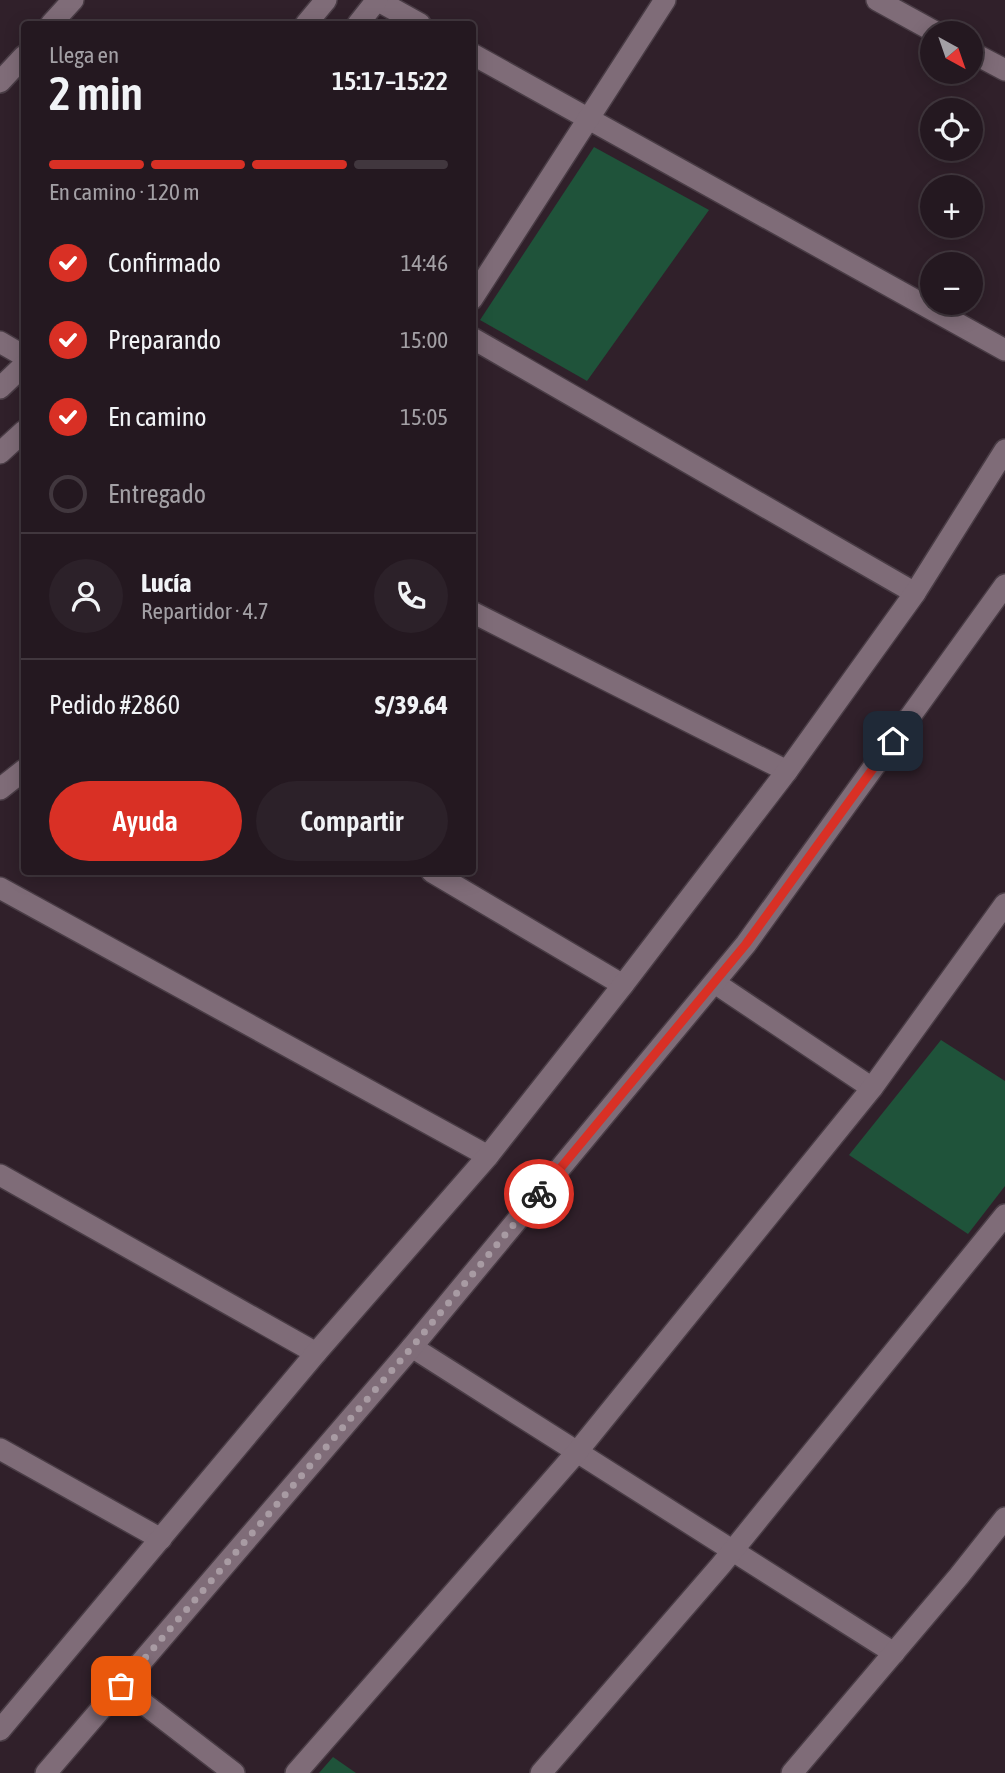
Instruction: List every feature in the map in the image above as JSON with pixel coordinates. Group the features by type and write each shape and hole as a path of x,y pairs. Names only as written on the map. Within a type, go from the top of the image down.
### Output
{"street":[{"path":"54,21 73,0"},
{"path":"308,21 326,0"},
{"path":"360,21 377,0 415,21"},
{"path":"476,293 665,0"},
{"path":"877,0 920,24"},
{"path":"476,56 1005,349"},
{"path":"0,82 21,59"},
{"path":"984,59 1005,70"},
{"path":"476,340 915,593"},
{"path":"0,342 21,354"},
{"path":"0,388 21,368"},
{"path":"0,453 21,434"},
{"path":"3,1720 488,1156 623,985 787,771 915,593 1005,450"},
{"path":"46,1773 412,1347 715,983 998,610 1005,585"},
{"path":"476,614 787,771"},
{"path":"0,789 21,772"},
{"path":"437,875 623,985"},
{"path":"0,888 488,1156"},
{"path":"296,1773 577,1452 872,1088 1005,904"},
{"path":"715,983 872,1088"},
{"path":"0,1175 316,1353"},
{"path":"541,1773 733,1551 1005,1215"},
{"path":"412,1347 894,1653"},
{"path":"0,1449 161,1539"},
{"path":"792,1773 1005,1518"},
{"path":"121,1686 234,1773"}],"green space":[{"path":"594,147 709,210 587,381 480,320"},
{"path":"941,1040 1005,1081 1005,1186 968,1234 849,1155"},
{"path":"333,1757 356,1773 319,1773"}],"way so far":[{"path":"121,1686 412,1347 539,1194"}],"route":[{"path":"539,1194 746,944 893,741"}]}
